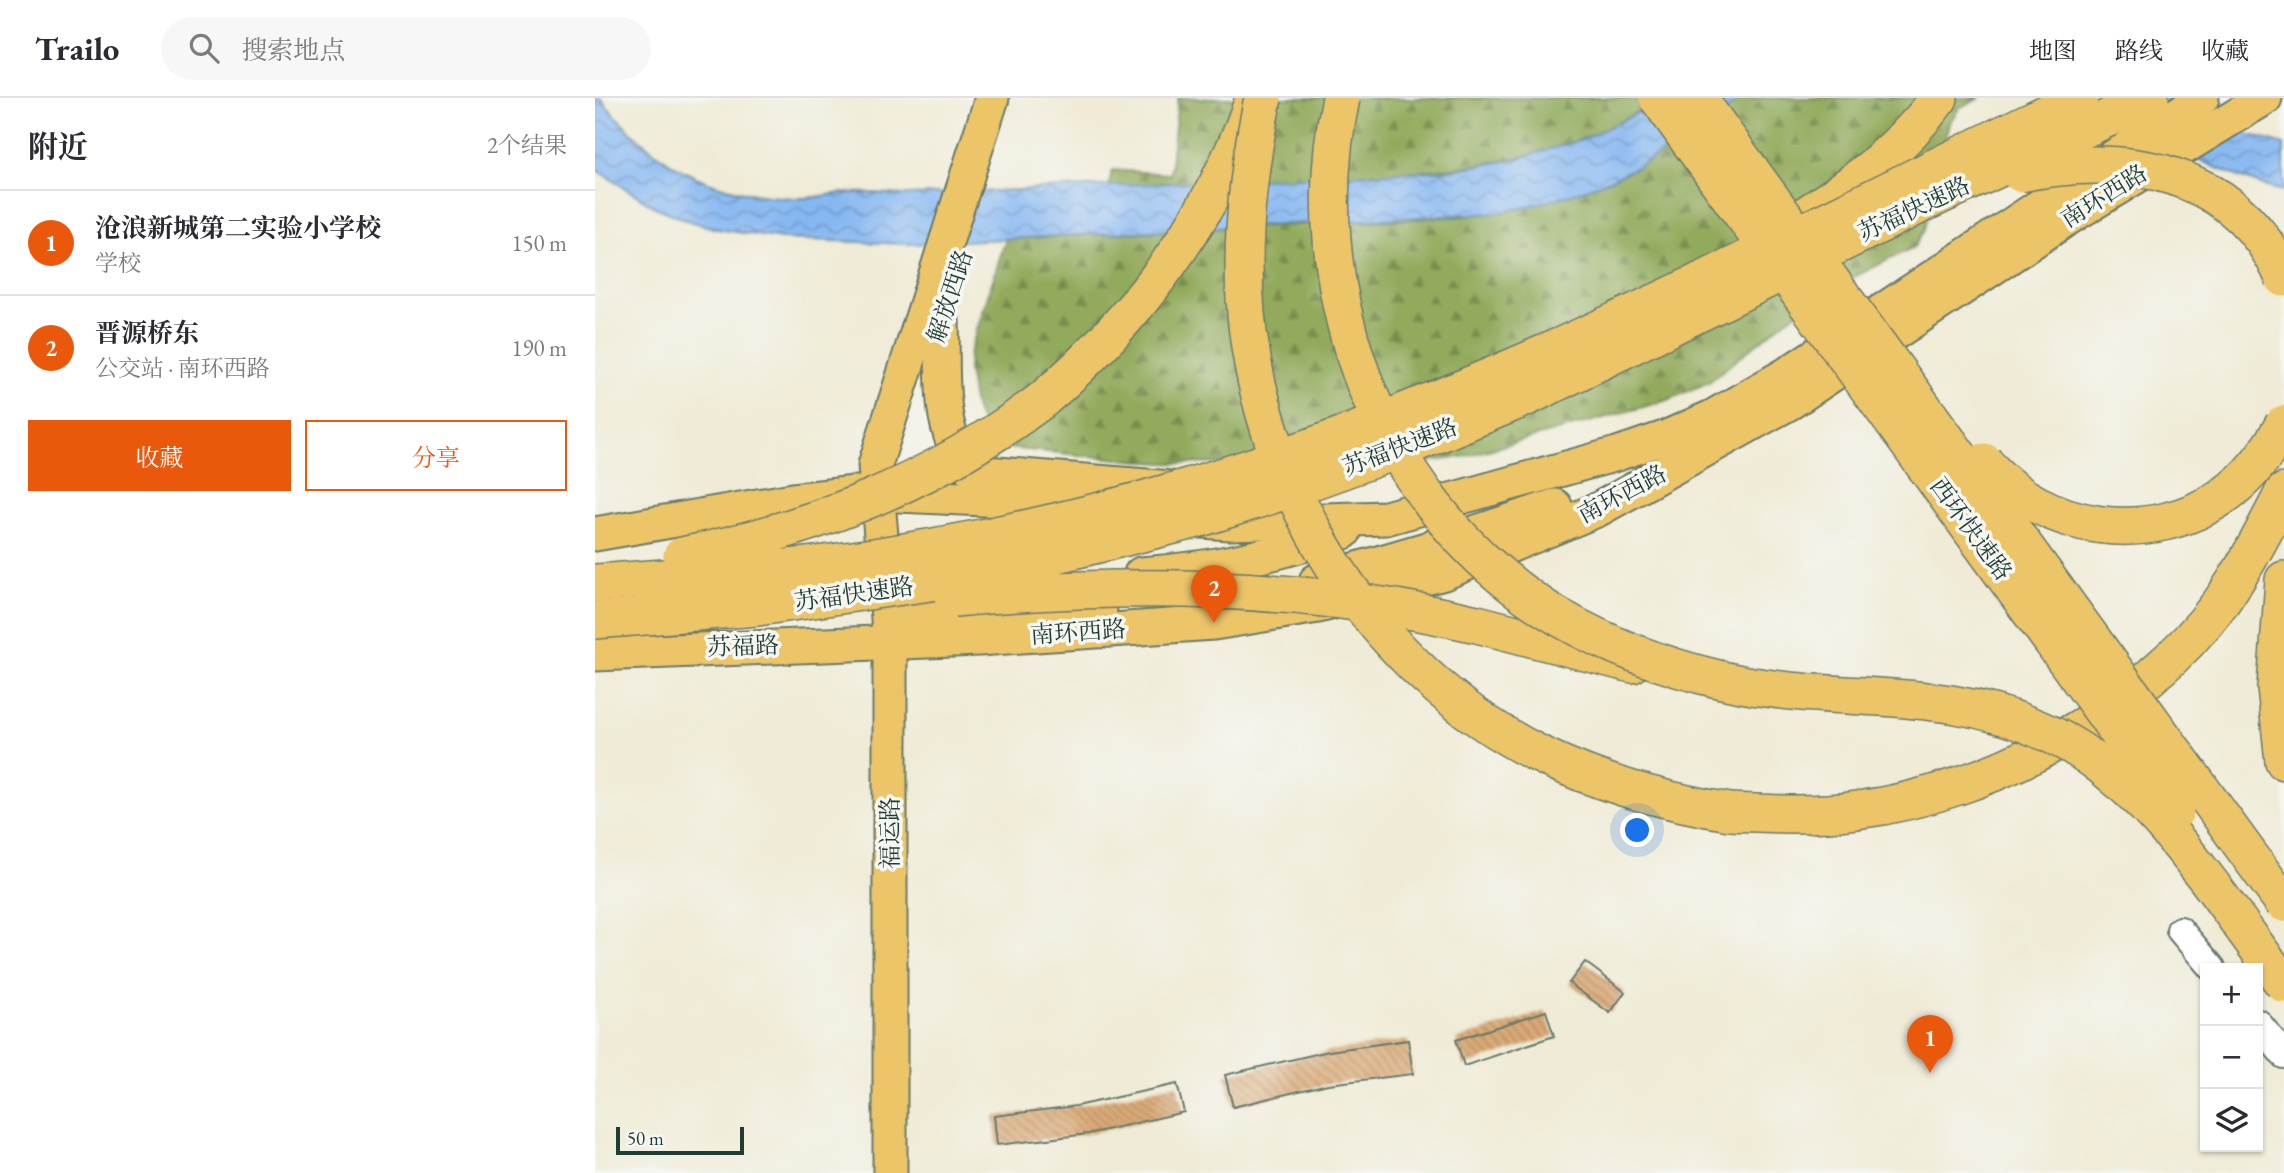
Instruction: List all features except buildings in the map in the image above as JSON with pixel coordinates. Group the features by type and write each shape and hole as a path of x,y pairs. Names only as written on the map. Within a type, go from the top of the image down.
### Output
{"highway":[{"path":"595,566 685,555 733,545 816,520 865,503 944,466 1012,422 1072,374 1129,314 1159,277 1218,185 1254,98"},
{"path":"1263,98 1247,206 1246,315 1267,420 1302,510 1344,581 1367,611 1396,645 1444,691 1537,753 1601,780 1641,794 1719,810 1807,814 1901,802 1985,776 2077,728 2112,705 2170,657 2220,602 2248,559 2284,492"},
{"path":"1341,98 1334,130 1329,201 1330,234 1344,320 1367,391 1398,453 1420,486 1473,549 1525,594 1559,617 1639,655 1674,667 1775,691"},
{"name":"西环快速路","path":"1658,98 2283,967"},
{"name":"西环快速路","path":"1697,98 2284,903"},
{"path":"1709,98 1736,150"},
{"path":"1705,279 1832,198 1869,171 1908,136 1939,98"},
{"name":"苏福快速路","path":"595,583 823,564 960,542 1184,488 1272,461 1392,417 1705,279 2079,98"},
{"name":"苏福快速路","path":"597,631 965,577 1194,520 1406,447 1527,397 1932,199 2150,98"},
{"path":"1932,199 1998,178 2061,166 2104,164 2166,174 2199,187 2238,212 2269,248 2284,278"},
{"path":"1838,289 2007,486 2032,503 2064,517 2103,526 2147,526 2189,514 2238,485 2261,460 2284,425"},
{"path":"2284,580 2276,687 2284,761"},
{"path":"597,631 1088,588 1172,587 1267,591 1418,610 1546,640 1655,670 1775,691 1941,701 1992,711 2034,727 2081,751 2109,772 2157,820 2283,967"}],"main road":[{"name":"解放西路","path":"976,181 992,98"},
{"name":"解放西路","path":"887,494 878,448 952,253 976,181 1013,98"},
{"name":"南环西路","path":"887,494 1047,502 1090,512 1217,522 1393,516 1617,454 1712,417 1787,374 2202,98"},
{"name":"南环西路","path":"899,617 1214,623 1341,600 1444,573 1597,510 1791,402 2062,222 2252,105"},
{"name":"解放西路","path":"887,494 942,319 952,253"},
{"path":"942,319 943,381 949,426 965,464 974,472 1351,501 1393,516"},
{"path":"595,534 793,499 887,494"},
{"name":"福运路","path":"887,494 899,617 900,1067 910,1173"},
{"path":"899,617 1275,555 1393,516"},
{"name":"苏福路","path":"597,631 679,649 899,617"},
{"name":"福运路","path":"890,1173 900,1067"}],"street":[{"path":"2180,930 2208,963"},
{"path":"2260,1026 2284,1055"}],"green space":[{"path":"1178,98 1658,98 1621,121 1582,139 1499,161 1414,171 1109,186 1112,170 1170,174"},
{"path":"1742,98 1980,98 1960,107 1949,123 1924,230 1914,247 1850,279 1786,320 1709,382 1668,400 1466,456 1393,466 1160,463 1008,448 980,421 973,401 968,370 969,355 1006,239 1456,217 1538,204 1574,193 1641,165 1674,146"}],"water":[{"path":"595,98 600,98 641,141 686,172 736,191 802,198 844,193 908,195 1451,170 1512,160 1584,139 1636,114 1658,98 1742,98 1683,140 1627,172 1566,196 1496,213 910,244 782,239 717,229 655,207 595,169"},
{"path":"2106,98 2184,98 2245,133 2284,145 2284,191 2242,178 2161,141 2137,126"}],"place":[{"name":"晋源桥东","path":"1214,623"},
{"name":"沧浪新城第二实验小学校","path":"1930,1073"}]}
